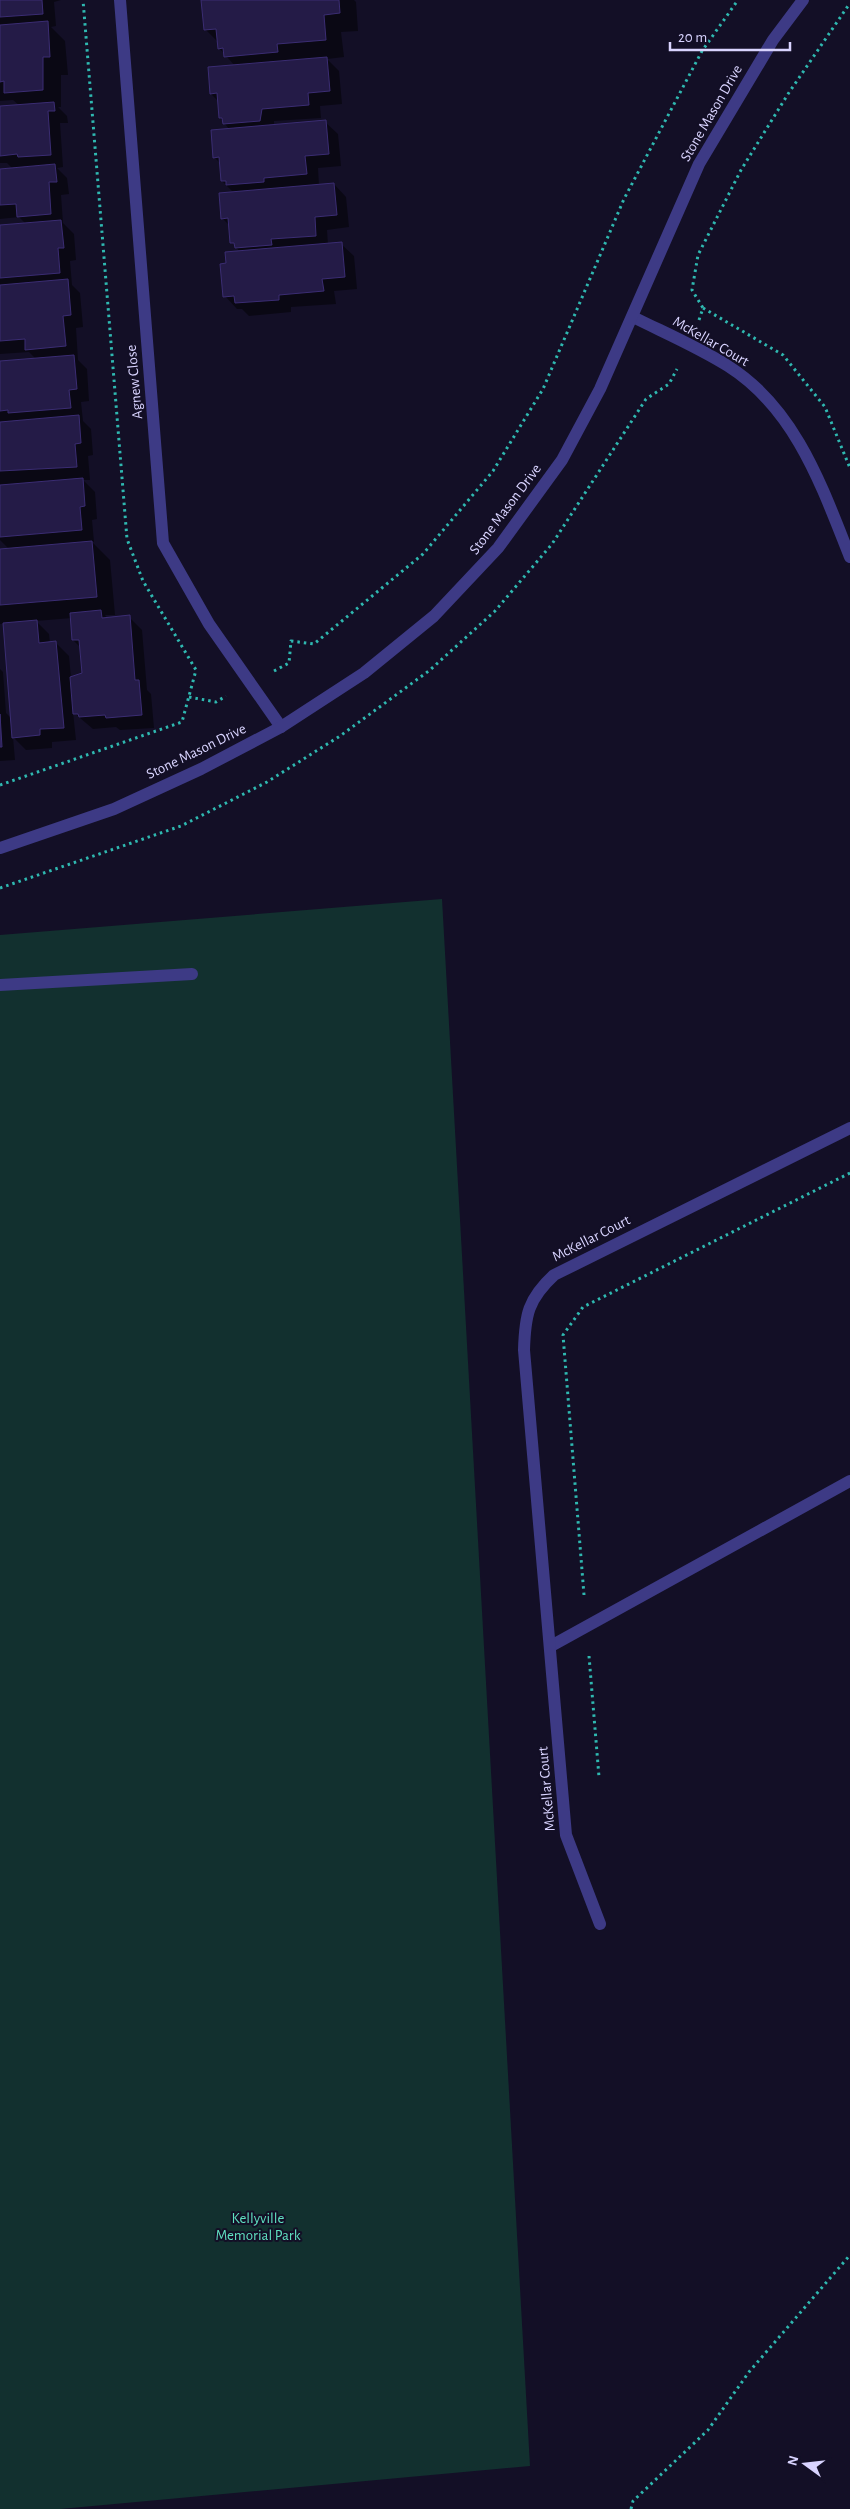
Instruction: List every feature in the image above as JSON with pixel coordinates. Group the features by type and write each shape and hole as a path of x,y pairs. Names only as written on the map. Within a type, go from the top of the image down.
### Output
{"street":[{"name":"Agnew Close","path":"120,0 163,544 209,624 281,726"},
{"name":"Stone Mason Drive","path":"0,848 114,809 201,768 281,726 364,673 434,616 498,548 562,460 600,389 634,317 699,164 773,40 803,0"},
{"name":"McKellar Court","path":"634,317 729,367 764,395 799,442 820,481 850,558"},
{"path":"0,984 192,974"},
{"name":"McKellar Court","path":"600,1924 566,1835 524,1350 524,1328 528,1308 537,1290 554,1275 850,1128"},
{"path":"551,1646 850,1481"}],"path":[{"path":"0,785 182,722 196,670 143,582 128,539 83,0"},
{"path":"189,697 216,702 289,663 291,642 314,644 423,554 493,471 543,389 624,199 702,51 738,0"},
{"path":"703,308 783,356 825,407 850,468"},
{"path":"599,1777 563,1335 583,1306 850,1173"},
{"path":"631,2509 633,2501 708,2430 748,2372 850,2255"}],"green space":[{"name":"Kellyville Memorial Park","path":"442,899 530,2466 60,2509 0,2509 0,935"}],"building":[{"path":"0,0 42,0 43,14 0,17"},
{"path":"201,0 339,0 340,13 324,15 326,40 277,44 278,52 224,57 223,48 218,49 216,29 204,30"},
{"path":"48,21 50,57 43,57 43,90 4,93 4,81 0,82 0,25"},
{"path":"327,57 330,91 308,93 309,105 262,109 260,121 223,124 222,118 219,118 217,93 210,94 208,67"},
{"path":"54,102 55,111 48,111 51,155 18,157 17,154 0,156 0,106"},
{"path":"326,120 329,154 305,156 307,174 264,178 264,182 226,185 226,181 221,181 219,157 213,158 211,130"},
{"path":"55,164 57,182 49,182 51,214 17,217 16,204 0,205 0,169"},
{"path":"334,183 337,215 315,217 316,236 271,239 272,245 235,248 234,243 230,243 228,218 221,219 219,193"},
{"path":"61,220 64,248 58,248 60,273 0,278 0,225"},
{"path":"342,242 345,277 322,279 324,291 279,295 279,300 235,303 234,296 223,297 220,264 226,263 225,252"},
{"path":"68,279 71,315 63,316 66,346 25,350 25,339 0,341 0,285"},
{"path":"74,355 77,389 69,390 71,408 8,413 8,410 0,411 0,361"},
{"path":"79,415 81,443 75,444 77,467 0,471 0,422"},
{"path":"83,478 85,506 80,507 82,530 0,537 0,485"},
{"path":"92,541 97,597 0,605 0,549"},
{"path":"101,610 102,618 130,615 135,680 139,680 142,715 106,718 105,715 79,717 78,714 73,714 70,677 82,673 79,640 72,640 70,613"},
{"path":"37,620 39,643 56,641 64,728 40,729 40,735 12,738 3,623"},
{"path":"0,714 2,747 0,747"}]}
